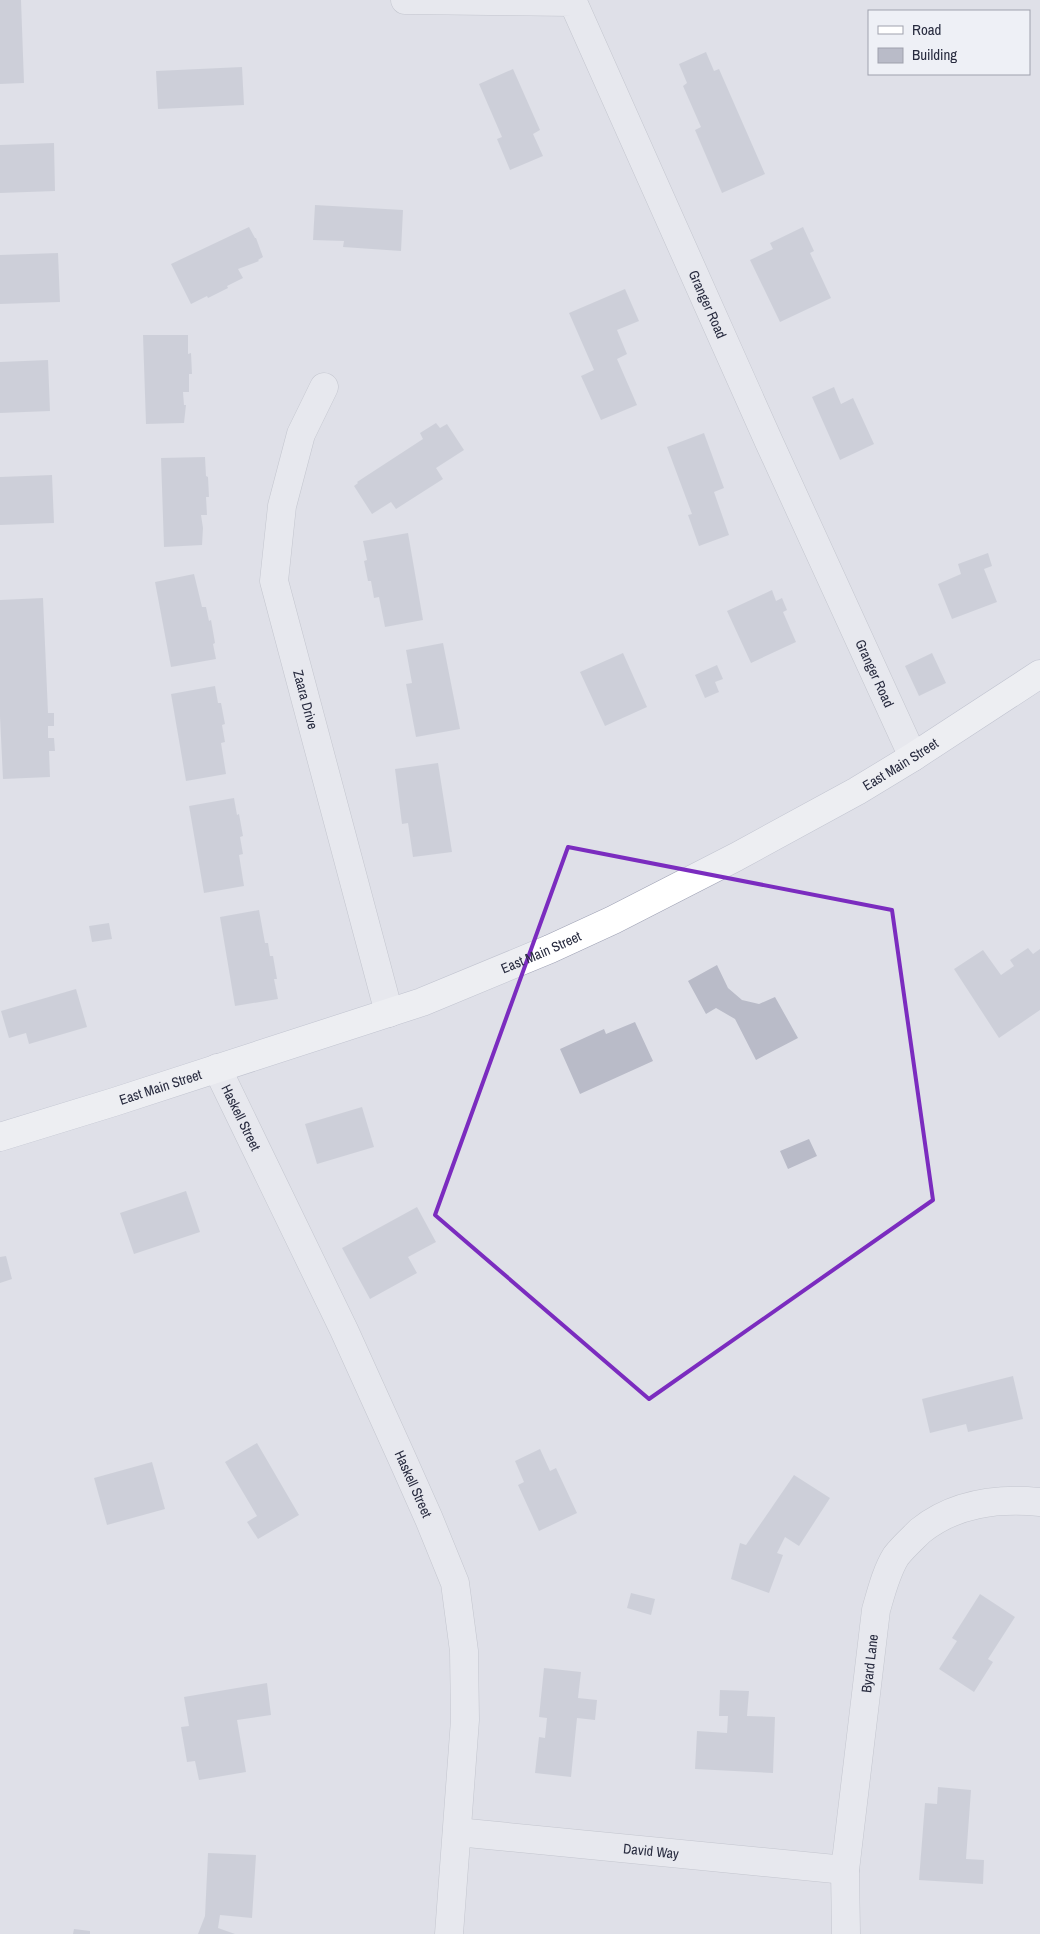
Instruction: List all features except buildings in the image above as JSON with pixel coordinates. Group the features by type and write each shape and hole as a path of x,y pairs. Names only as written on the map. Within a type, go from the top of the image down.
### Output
{"main road":[{"name":"East Main Street","path":"0,1137 422,1002 541,953 613,920 736,857 857,791 913,757 1040,674"}],"street":[{"name":"Granger Road","path":"405,0 573,2 769,442 913,757"},
{"name":"Zaara Drive","path":"324,387 302,434 282,506 274,581 389,1013"},
{"name":"Haskell Street","path":"217,1068 344,1330 430,1519 455,1583 464,1651 465,1720 449,1934"},
{"name":"Byard Lane","path":"846,1934 846,1870 876,1610 883,1587 896,1557 909,1541 930,1524 954,1510 984,1503 1015,1500 1040,1502"},
{"name":"David Way","path":"457,1832 846,1870"}],"highlighted area":[{"path":"568,847 892,910 933,1200 649,1399 435,1215"}]}
